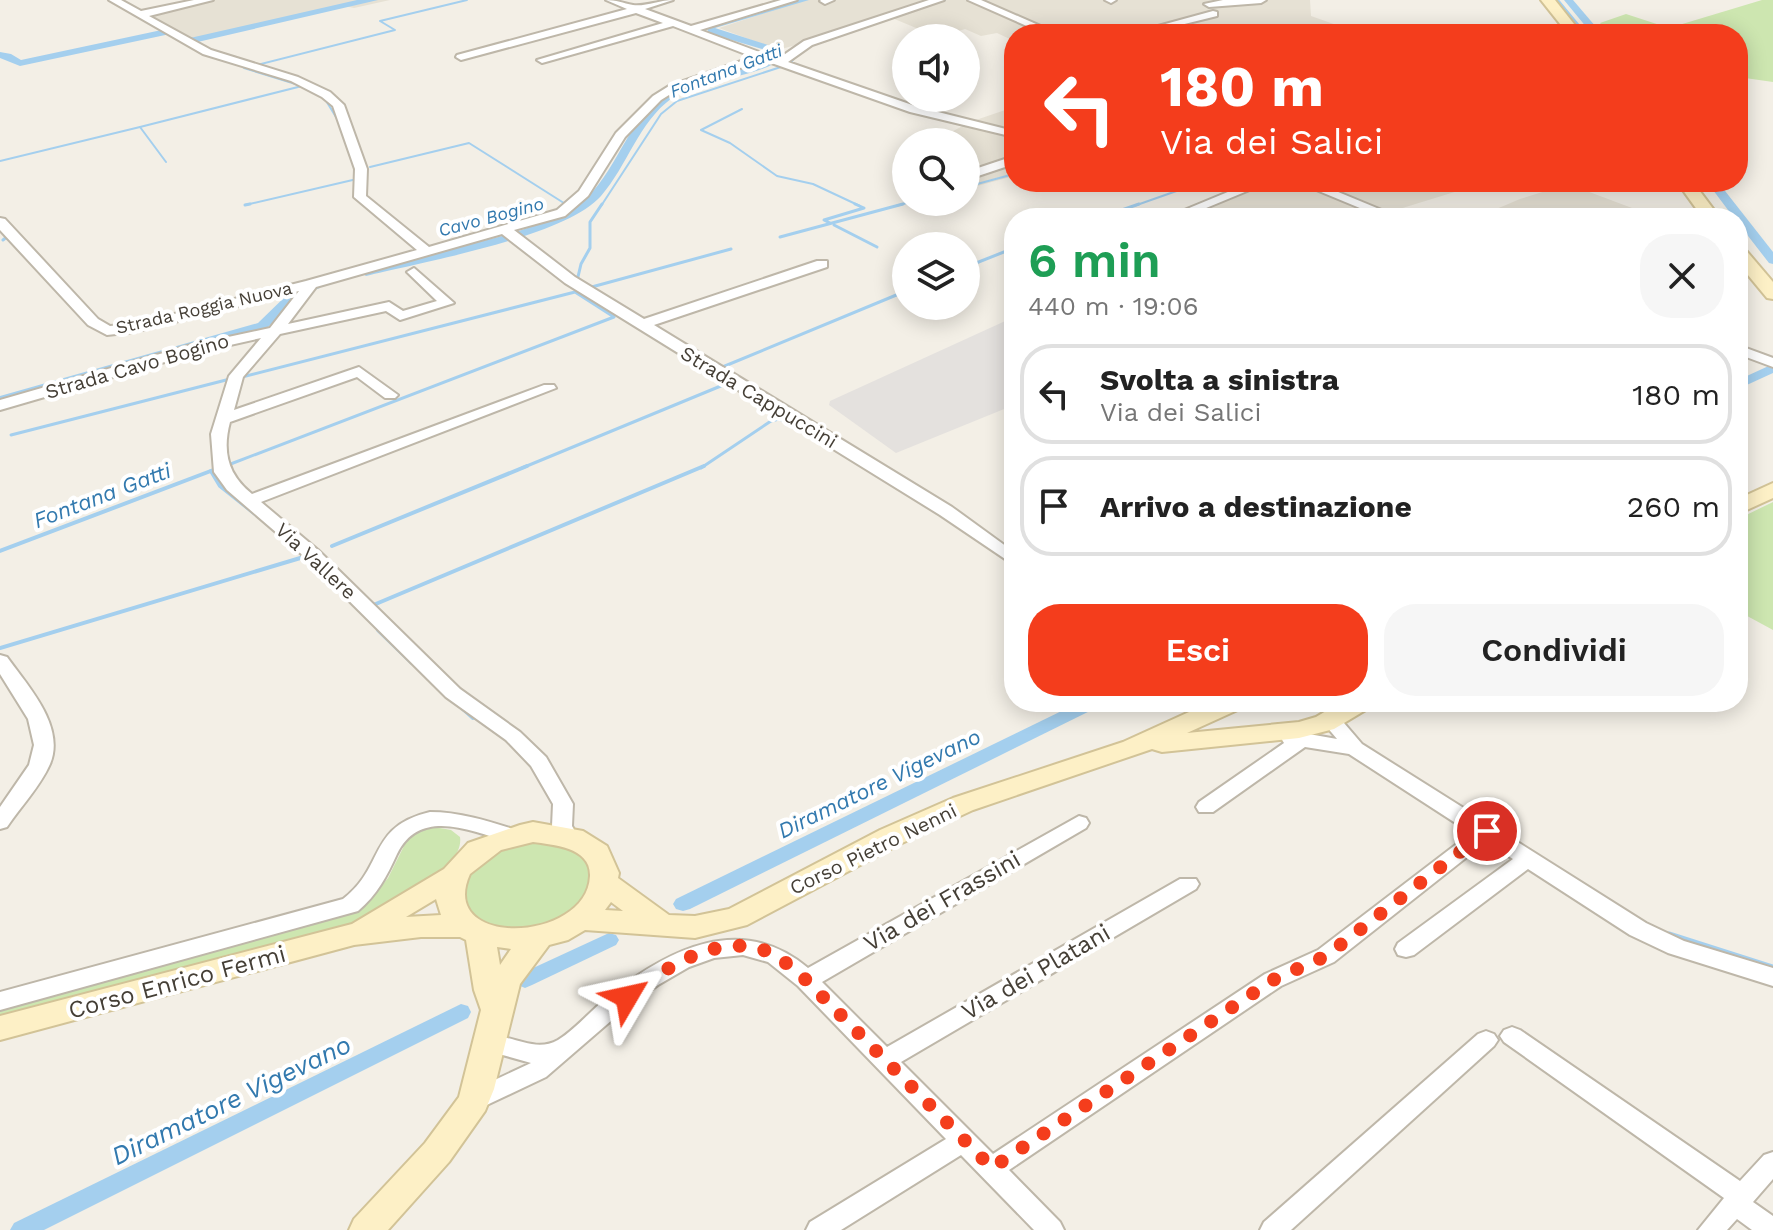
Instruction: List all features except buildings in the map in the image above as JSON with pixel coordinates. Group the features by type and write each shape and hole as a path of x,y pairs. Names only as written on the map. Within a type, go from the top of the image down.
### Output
{"main road":[{"path":"1548,0 1567,24"},
{"path":"1748,264 1773,294"},
{"path":"1748,502 1773,490"},
{"name":"Corso Pietro Nenni","path":"583,919 659,922 695,927 737,918 890,837 963,804 1132,748 1210,712"},
{"name":"Corso Pietro Nenni","path":"1235,712 1240,720 1263,734"},
{"name":"Corso Pietro Nenni","path":"1132,748 1197,738 1299,730 1325,712"},
{"path":"521,834 567,835 585,843 598,854 605,868 606,884 599,902 583,919 562,932 538,939 507,941 472,930 455,915 450,902 450,888 462,866 521,834"},
{"name":"Corso Enrico Fermi","path":"354,934 462,866"},
{"name":"Corso Pietro Nenni","path":"606,884 659,922"},
{"name":"Corso Enrico Fermi","path":"0,1028 354,934 421,926 472,930"},
{"path":"472,930 494,1006"},
{"path":"366,1230 441,1145 474,1101 489,1043 494,1006 515,963 538,939"}],"street":[{"path":"114,0 209,53 305,83 331,97 338,105 361,169 360,197 426,251"},
{"path":"142,14 208,0"},
{"path":"611,0 670,24 914,110 1004,132"},
{"path":"461,57 668,0"},
{"path":"689,30 792,0"},
{"path":"309,286 426,251 509,233 539,222 573,206 620,135 657,98 673,88 777,61 808,43 939,0"},
{"path":"973,0 1030,24"},
{"path":"1165,24 1210,6 1261,0"},
{"path":"542,60 670,24"},
{"path":"980,171 1004,163"},
{"path":"1195,208 1233,192"},
{"path":"1329,192 1369,208"},
{"name":"Strada Roggia Nuova","path":"0,222 93,322 107,331 134,328 309,286"},
{"name":"Strada Cappuccini","path":"509,233 570,280 946,511 1004,553"},
{"path":"641,325 822,264"},
{"name":"Strada Cavo Bogino","path":"0,405 196,348 274,330 389,306 400,316 447,303 414,272"},
{"name":"Via Vallere","path":"309,286 236,376 219,434 222,472 249,501 312,554 453,693 513,736 539,762 563,804 562,826 567,835"},
{"path":"1748,353 1773,363"},
{"path":"223,419 359,371 390,395"},
{"path":"249,501 549,388"},
{"path":"0,661 35,715 44,736 42,760 0,822"},
{"path":"1327,712 1355,749 1638,929 1676,947 1773,977"},
{"path":"1263,734 1355,749"},
{"path":"1206,807 1303,739"},
{"path":"0,1001 350,905 367,893 393,841 409,826 426,819 456,819 521,834 554,817 563,804"},
{"path":"456,819 468,842 462,866"},
{"name":"Via dei Frassini","path":"806,980 1079,823"},
{"path":"992,1168 1273,980 1326,956 1487,831"},
{"path":"1406,949 1529,858"},
{"name":"Via dei Platani","path":"885,1060 1188,884"},
{"path":"474,1101 544,1066 558,1050 650,979 680,961 725,947 750,947 772,954 806,980 1051,1230"},
{"path":"1512,1036 1738,1200 1772,1230"},
{"path":"1273,1230 1486,1040"},
{"path":"489,1043 511,1053 558,1050"},
{"path":"832,1227 964,1140"},
{"path":"1711,1230 1773,1162"}],"shaded area":[{"path":"213,0 390,0 354,8 340,5 191,39 149,17"},
{"path":"804,0 1310,0 1311,16 1334,24 1004,24 1004,36 997,33 981,36 980,24 907,24 892,18 778,50 719,28"},
{"path":"1004,110 1004,179 980,185 980,128 959,128"},
{"path":"1454,192 1402,208 1203,208 1247,193"},
{"path":"1542,192 1589,192 1632,208 1499,208"},
{"path":"1004,322 1004,409 896,453 829,405 830,401"}],"green space":[{"path":"1762,0 1773,0 1773,82 1748,78 1748,24 1682,24"},
{"path":"1626,14 1657,24 1600,23"},
{"path":"1773,502 1773,630 1748,616 1748,514"},
{"path":"429,826 451,830 460,837 459,848 452,860 429,882 376,914 308,934 308,938 0,1018 0,1007 370,899 388,878 410,834"},
{"path":"532,840 569,844 593,862 596,889 559,925 500,931 471,914 464,901 470,874 495,851"}],"waterway":[{"path":"0,55 20,63 171,31 189,41 374,0"},
{"path":"253,66 395,30 380,21 467,0"},
{"name":"Cavo Bogino","path":"366,272 523,232 579,209 605,183 648,115 672,94 781,56 765,47 711,31 710,27 805,0"},
{"name":"Fontana Gatti","path":"856,30 945,0"},
{"path":"1558,0 1578,24"},
{"path":"1568,0 1588,24"},
{"name":"Fontana Gatti","path":"601,206 661,114 677,101 790,64 797,54"},
{"path":"140,127 302,86 244,68"},
{"path":"325,99 339,122"},
{"path":"742,109 701,130 730,143 777,176 813,184 860,206"},
{"path":"0,161 140,127"},
{"path":"140,127 166,162"},
{"path":"370,167 469,143 567,205"},
{"path":"980,183 1004,177"},
{"path":"250,204 245,205 357,179"},
{"path":"1134,206 1174,192"},
{"path":"1720,192 1732,208"},
{"name":"Fontana Gatti","path":"577,281 581,264 590,248 590,222 602,204"},
{"path":"830,223 824,220 864,208 855,204"},
{"path":"1128,208 1139,204"},
{"path":"780,237 892,207"},
{"path":"834,225 877,247"},
{"path":"0,227 8,236 3,240"},
{"path":"1748,228 1773,260"},
{"path":"588,288 731,249"},
{"path":"980,261 1004,252"},
{"name":"Cavo Bogino","path":"0,400 262,326 298,291 316,285"},
{"name":"Fontana Gatti","path":"228,465 614,317 575,292 242,377"},
{"path":"720,368 892,297"},
{"name":"Diramatore Vigevano","path":"1748,380 1773,368"},
{"path":"11,435 230,379"},
{"path":"522,468 728,383 725,382"},
{"path":"704,466 771,421 779,419 789,422"},
{"path":"332,546 527,466"},
{"path":"371,606 704,466"},
{"name":"Fontana Gatti","path":"0,551 216,469"},
{"path":"211,471 220,486 259,517"},
{"path":"0,648 307,556"},
{"path":"378,630 412,663"},
{"path":"463,709 473,718"},
{"name":"Diramatore Vigevano","path":"683,904 1074,712"},
{"path":"1669,934 1773,967"},
{"name":"Diramatore Vigevano","path":"525,980 609,940"},
{"name":"Diramatore Vigevano","path":"22,1230 461,1012"}],"route":[{"path":"627,997 680,961 705,952 725,947 750,947 772,954 806,980 992,1168 1273,980 1326,956 1487,831"}]}
